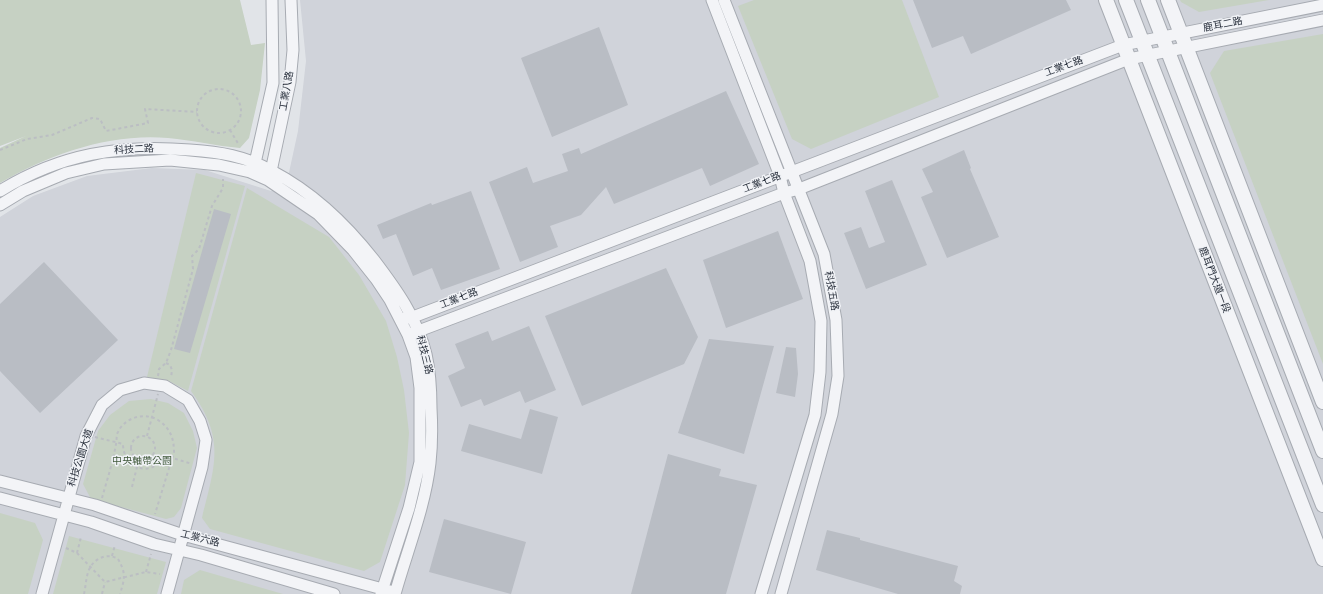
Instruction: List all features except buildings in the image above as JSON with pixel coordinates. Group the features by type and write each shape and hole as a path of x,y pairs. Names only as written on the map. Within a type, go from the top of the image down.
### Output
{"street":[{"name":"工業八路","path":"253,168 273,83 272,0"},
{"name":"工業八路","path":"270,176 290,82 293,36 291,0"},
{"name":"科技五路","path":"712,0 780,176 784,193 811,269 821,321 820,372 815,415 761,594"},
{"name":"科技五路","path":"724,0 824,254 836,320 838,376 832,414 781,594"},
{"name":"鹿耳門大道一段","path":"1106,0 1323,559"},
{"name":"鹿耳門大道一段","path":"1126,0 1323,505"},
{"path":"1148,0 1323,451"},
{"path":"1168,0 1323,402"},
{"name":"鹿耳二路","path":"1123,45 1323,5"},
{"name":"鹿耳二路","path":"1129,59 1323,20"},
{"name":"工業七路","path":"400,319 413,317 1123,45"},
{"name":"工業七路","path":"413,333 798,189 1129,59"},
{"name":"科技二路","path":"0,191 18,180 60,162 105,151 136,148 225,153 270,176"},
{"name":"科技二路","path":"0,205 22,192 66,173 104,164 170,160 253,168"},
{"name":"科技三路","path":"270,176 325,206 361,243 413,317 413,333 420,388 420,462 409,508 382,591"},
{"name":"科技三路","path":"270,176 318,214 353,250 390,300 400,319 413,333 426,354 431,388 432,431 430,464 397,593"},
{"name":"科技公園大道","path":"42,594 86,435 102,405 120,390 144,383 159,381 188,400 200,421 206,440 202,467 178,549 167,594"},
{"name":"工業六路","path":"0,481 96,505 183,535 382,591 397,593"},
{"name":"工業六路","path":"0,498 64,515 154,544 178,549 334,594"}],"path":[{"path":"219,88 233,93 241,104 242,112 236,126 230,130 223,133 208,130 202,125 197,112 201,98 206,93 219,88"},
{"path":"0,150 27,139 52,135 92,118 100,119 106,131 148,123 145,110 197,112"},
{"path":"230,130 239,145"},
{"path":"147,436 159,381 159,369 166,363 193,269 192,256 199,249 212,206 223,188 223,179"},
{"path":"166,363 170,365 172,370 171,378"},
{"path":"102,499 119,430 137,416 152,418 164,424 170,431 174,441 172,458 155,514"},
{"path":"86,435 123,444 123,452 126,459 137,468 151,468 157,464 163,455 202,467"},
{"path":"140,436 147,436 154,441 154,454 148,459 139,459 131,451 132,444 140,436"},
{"path":"132,487 139,459"},
{"path":"77,554 81,537"},
{"path":"112,556 115,545"},
{"path":"63,546 77,554 105,582"},
{"path":"146,572 152,554"},
{"path":"84,594 90,567 99,559 112,556 118,559 125,577 120,594"},
{"path":"105,582 146,572 160,574"},
{"path":"102,594 105,582"}],"shaded area":[{"path":"300,0 1323,0 1323,594 0,594 0,217 33,196 87,176 152,168 205,170 271,191 288,177 298,131 306,61"}],"green space":[{"path":"0,0 240,0 251,45 265,43 260,90 249,138 240,148 186,140 146,137 103,142 39,163 0,183 0,148 26,136 0,146"},
{"path":"754,0 902,0 939,97 811,149 792,139 738,6"},
{"path":"1180,0 1269,0 1199,12"},
{"path":"1323,34 1323,364 1210,73 1224,51"},
{"path":"196,173 245,186 188,391 167,380 147,377"},
{"path":"247,188 329,237 359,275 386,321 397,357 404,390 409,433 405,485 380,562 364,571 210,529 202,518 211,483 214,453 213,438 202,408 191,391"},
{"name":"中央軸帶公園","path":"151,399 168,403 184,413 193,431 197,448 181,508 174,517 166,519 91,499 83,484 98,431 110,415 129,401"},
{"path":"0,513 35,523 43,540 28,594 0,594"},
{"path":"69,536 166,562 157,594 53,594"},
{"path":"200,570 283,594 181,594 184,580"}]}
